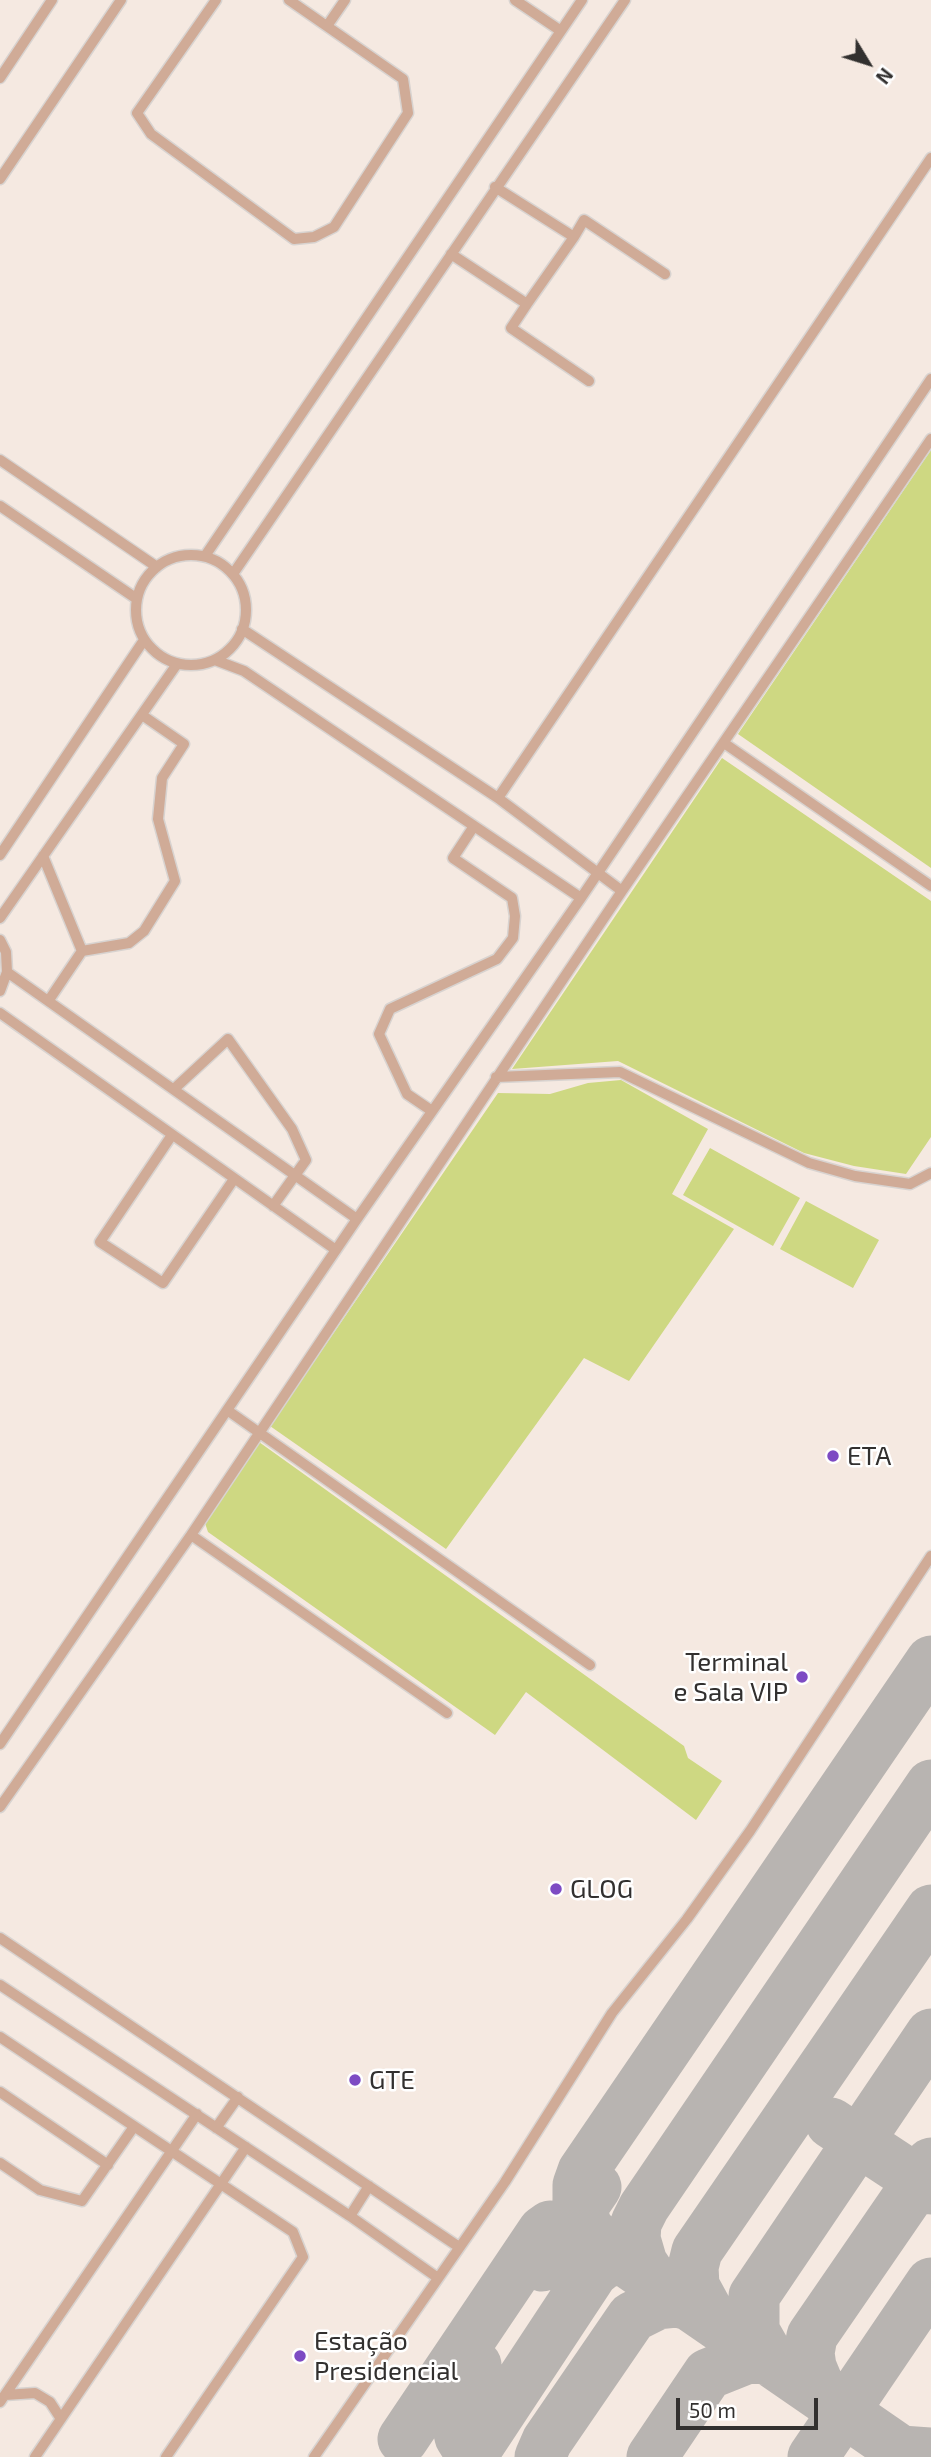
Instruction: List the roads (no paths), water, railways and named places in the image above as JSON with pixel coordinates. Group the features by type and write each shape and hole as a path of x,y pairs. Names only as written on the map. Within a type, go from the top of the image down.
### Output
{"lane":[{"path":"0,78 52,0"},
{"path":"0,179 121,0"},
{"path":"216,0 137,113 151,134 294,239 314,237 334,227 408,113 403,79 289,0"},
{"path":"327,26 345,0"},
{"path":"515,0 561,31"},
{"path":"205,556 582,0"},
{"path":"233,574 625,0"},
{"path":"498,798 931,158"},
{"path":"495,187 574,237"},
{"path":"589,381 511,328 584,220 665,274"},
{"path":"451,254 527,304"},
{"path":"0,1744 357,1219 581,898 597,869 931,379"},
{"path":"0,1807 191,1535 496,1077 931,439"},
{"path":"0,460 157,567"},
{"path":"0,506 137,599"},
{"path":"186,555 205,556 219,562 233,574 245,597 247,616 229,651 215,660 197,665 177,664 157,654 144,640 136,618 137,599 149,574 157,567 186,555"},
{"path":"242,629 498,798 597,869 622,891"},
{"path":"0,855 144,640"},
{"path":"215,660 244,671 581,898"},
{"path":"0,918 177,664"},
{"path":"49,1000 82,951 129,943 144,931 175,881 158,818 162,778 184,744 142,715"},
{"path":"724,743 931,886"},
{"path":"432,1111 407,1094 379,1034 390,1009 497,959 513,938 515,916 512,898 453,858 474,826"},
{"path":"43,856 82,951"},
{"path":"0,940 6,952 7,972 0,991"},
{"path":"7,972 357,1219"},
{"path":"0,1013 336,1251"},
{"path":"174,1089 229,1039 292,1129 306,1160 273,1206"},
{"path":"496,1077 620,1072 809,1163 855,1176 910,1184 931,1173"},
{"path":"172,1135 100,1242 163,1283 234,1179"},
{"path":"227,1410 590,1665"},
{"path":"191,1535 447,1713"},
{"path":"314,2457 512,2171 612,2013 687,1919 750,1831 931,1556"},
{"path":"0,1938 459,2246"},
{"path":"0,1984 350,2216 438,2278"},
{"path":"0,2037 219,2186 293,2232 303,2256 166,2457"},
{"path":"0,2092 108,2165"},
{"path":"216,2128 238,2097"},
{"path":"3,2399 197,2115"},
{"path":"0,2163 40,2190 82,2202 134,2128"},
{"path":"35,2457 246,2147"},
{"path":"350,2216 369,2186"},
{"path":"3,2399 35,2393 50,2402 61,2419"}],"place":[{"name":"ETA","path":"833,1456"},
{"name":"Terminal e Sala VIP","path":"802,1677"},
{"name":"GLOG","path":"556,1889"},
{"name":"GTE","path":"355,2080"},
{"name":"Estação Presidencial","path":"300,2356"}]}
